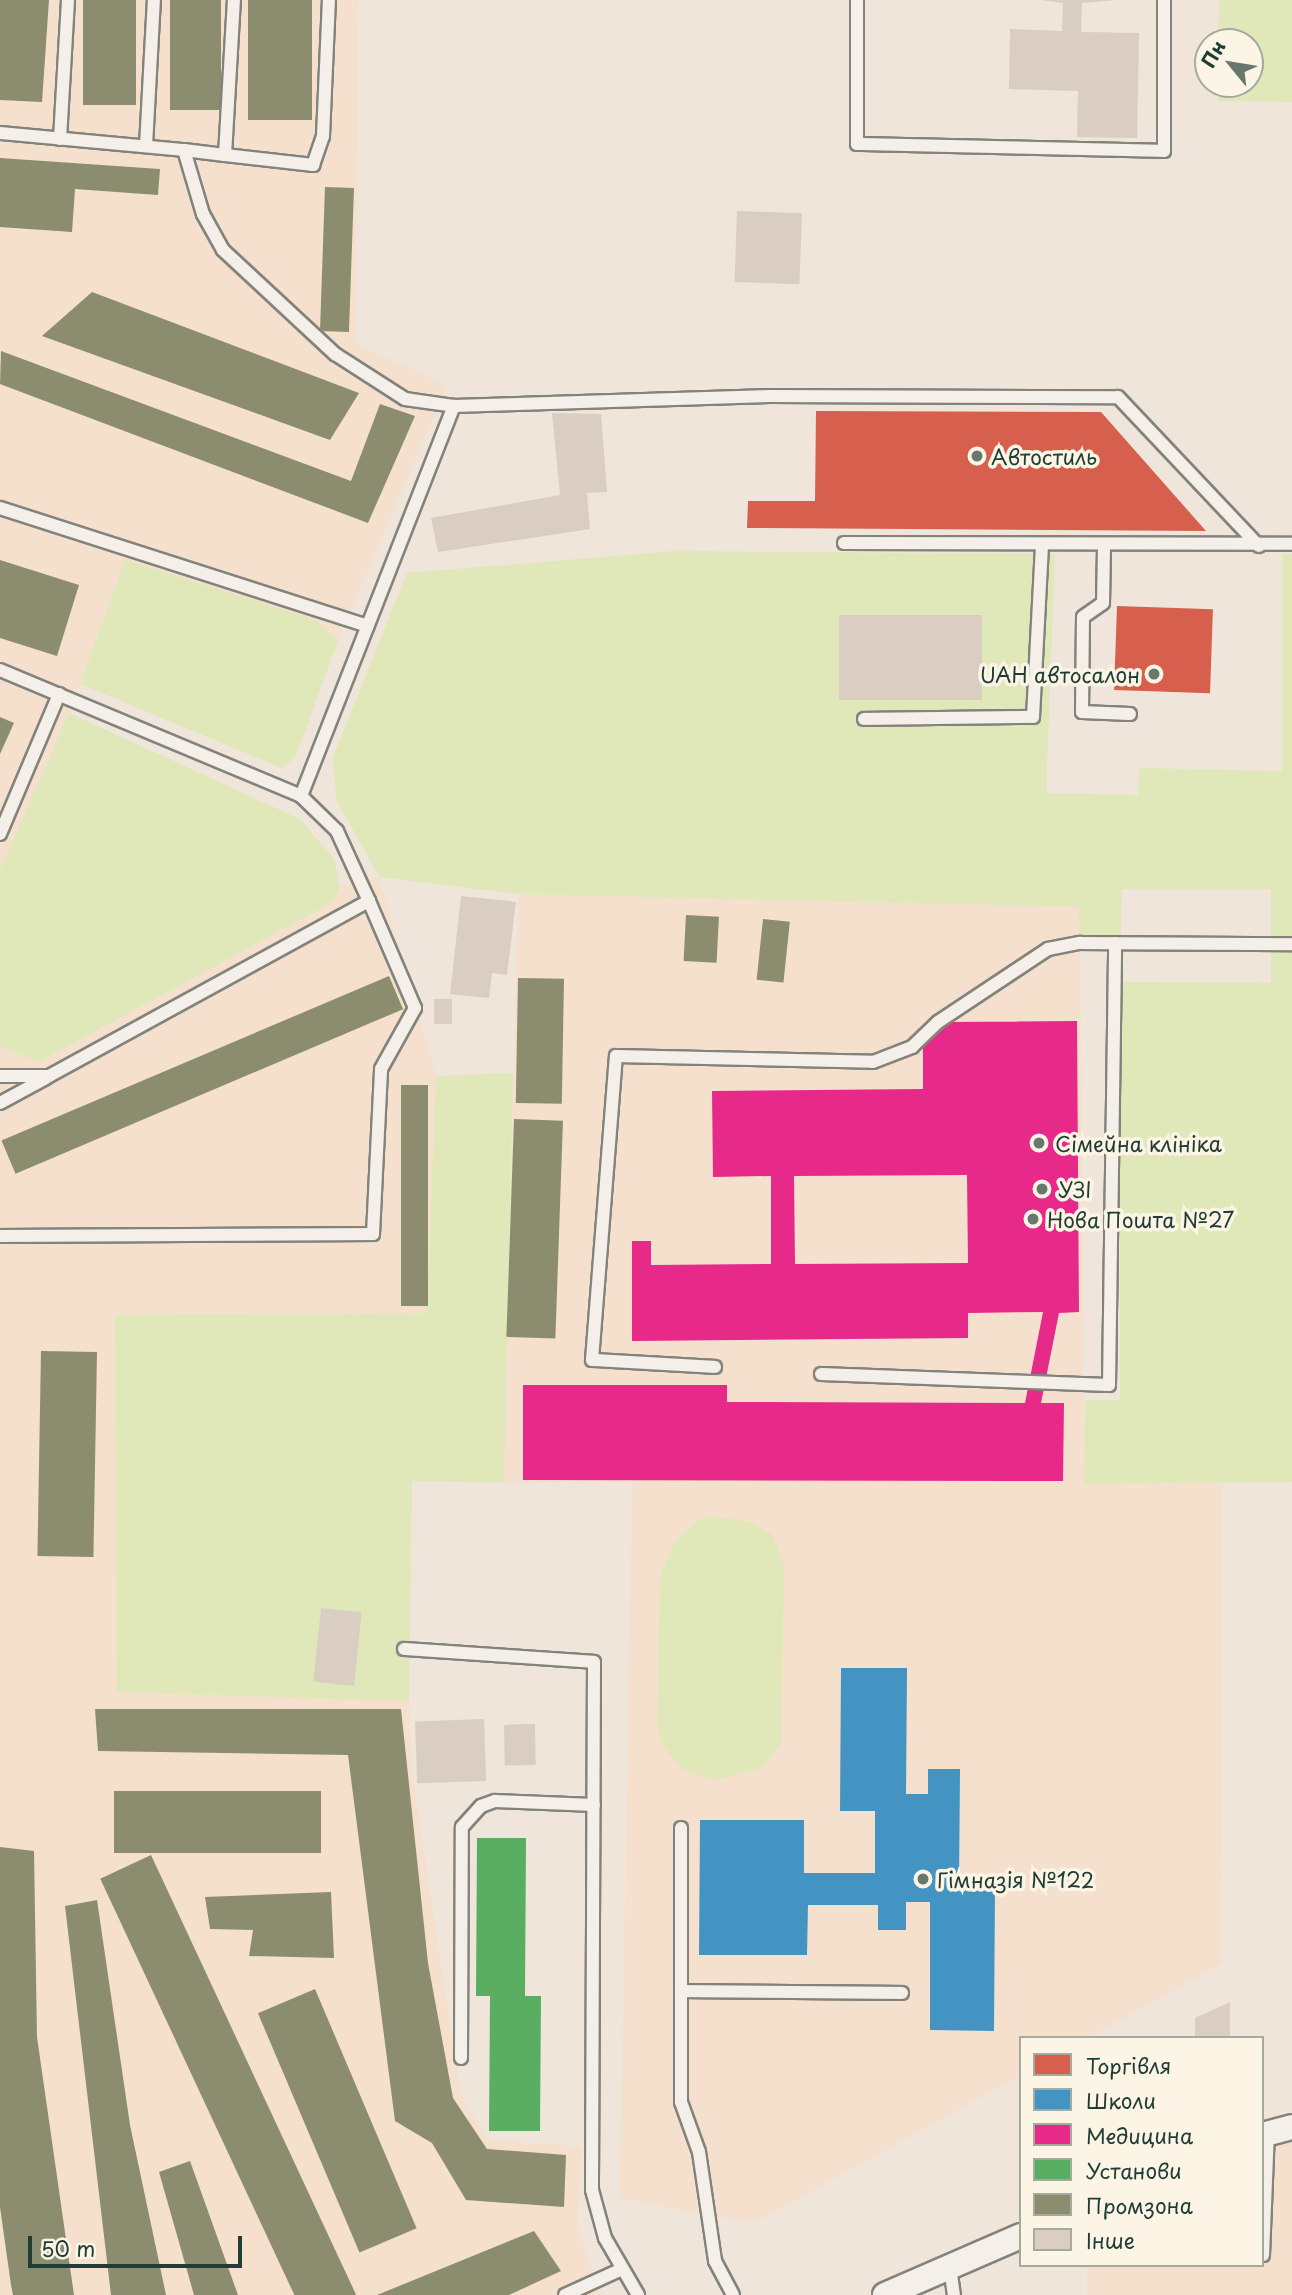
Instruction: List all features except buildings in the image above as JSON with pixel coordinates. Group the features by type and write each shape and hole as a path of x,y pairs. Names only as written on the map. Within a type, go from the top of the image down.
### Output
{"street":[{"path":"1265,2134 1292,2127"},
{"path":"885,2295 1019,2237"}],"lane":[{"path":"60,139 68,0"},
{"path":"146,146 153,0"},
{"path":"225,155 234,0"},
{"path":"0,133 313,165 323,136 329,0"},
{"path":"857,0 857,144 1164,151 1164,0"},
{"path":"184,150 203,214 223,250 335,354 405,399 454,407 770,396 1118,397 1259,546"},
{"path":"301,796 454,407"},
{"path":"0,508 368,626"},
{"path":"844,543 1042,548 1292,544"},
{"path":"1104,547 1103,603 1083,617 1082,712 1130,713"},
{"path":"864,719 1033,717 1042,548"},
{"path":"0,670 301,796 337,831 415,1008 381,1069 373,1234 0,1236"},
{"path":"0,834 59,694"},
{"path":"0,1103 369,901"},
{"path":"821,1374 1109,1385 1115,943"},
{"path":"715,1367 592,1360 616,1056 873,1062 912,1048 938,1021 1048,949 1115,943 1292,944"},
{"path":"0,1076 49,1076"},
{"path":"404,1649 594,1662 592,2189 605,2238 638,2295"},
{"path":"461,2058 462,1828 481,1806 495,1801 594,1805"},
{"path":"681,1828 681,2102 699,2152 715,2261 733,2295"},
{"path":"681,1991 902,1993"},
{"path":"1264,2194 1265,2134"},
{"path":"950,2267 954,2295"},
{"path":"565,2295 622,2269"}],"shaded area":[{"path":"0,0 359,0 355,344 447,385 338,641 315,620 125,560 69,713 0,870"},
{"path":"379,877 436,1076 427,1313 115,1315 117,1691 409,1701 411,1765 461,2096 488,2140 582,2146 577,2225 600,2295 0,2295 0,1046 40,1062 333,902 340,886"},
{"path":"518,894 1080,907 1084,1484 1222,1484 1221,1964 1092,2036 1019,2036 1019,2076 755,2223 620,2199 632,1483 504,1483"},
{"path":"1292,2127 1292,2295 1087,2295 1087,2267 1264,2267 1264,2134"}],"green space":[{"path":"1219,0 1292,0 1292,102 1218,101 1218,98 1264,98 1264,28 1218,28"},
{"path":"674,551 1055,554 1046,793 1138,795 1139,768 1282,771 1282,554 1292,554 1292,1482 1084,1484 1085,1400 1120,1400 1120,982 1271,983 1271,889 1122,889 1121,943 1080,943 1079,907 518,894 379,877 337,801 332,759 407,573"},
{"path":"125,560 315,620 338,641 296,756 282,768 80,684"},
{"path":"69,713 300,819 334,859 340,886 333,902 39,1062 0,1046 0,870"},
{"path":"513,1073 504,1483 412,1481 409,1701 117,1692 115,1315 427,1313 436,1076"},
{"path":"713,1516 750,1522 772,1534 784,1564 781,1743 763,1767 717,1780 682,1770 662,1744 657,1725 660,1576 676,1540 698,1520"}],"place":[{"name":"Автостиль","path":"977,456"},
{"name":"UAH автосалон","path":"1154,674"},
{"name":"Сімейна клініка","path":"1039,1143"},
{"name":"УЗІ","path":"1042,1189"},
{"name":"Нова Пошта №27","path":"1033,1219"},
{"name":"Гімназія №122","path":"923,1879"}]}
